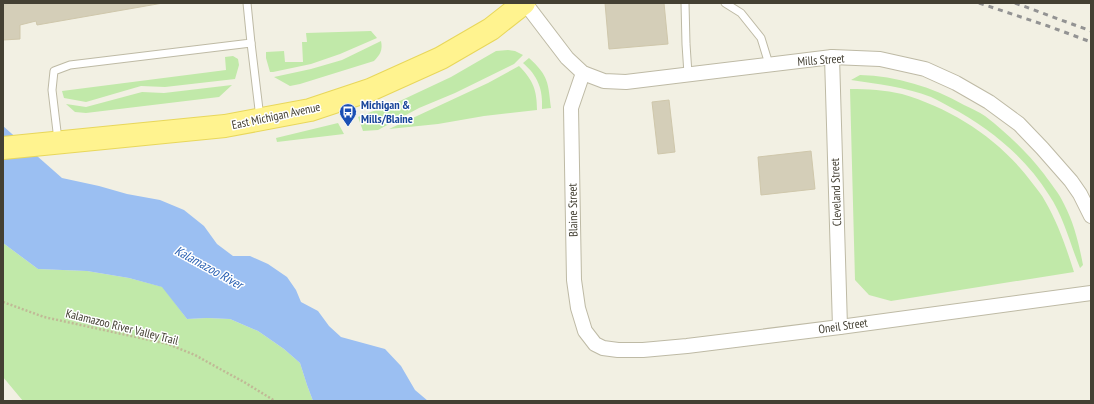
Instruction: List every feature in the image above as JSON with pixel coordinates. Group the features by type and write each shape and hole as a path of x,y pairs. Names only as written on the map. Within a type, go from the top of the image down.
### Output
{"main road":[{"name":"East Michigan Avenue","path":"3,148 225,126 310,110 370,90 441,58 491,29 524,3"}],"street":[{"name":"Mills Street","path":"524,3 567,58 583,73 604,81 626,82 832,57 880,59 925,69 956,83 989,102 1019,124 1070,181 1080,194 1091,216"},
{"name":"Cleveland Street","path":"832,57 840,327"},
{"name":"Blaine Street","path":"583,73 571,108 574,280 578,308 585,331 594,344"},
{"name":"Oneil Street","path":"594,344 603,348 618,350 643,350 687,346 1091,293"}],"lane":[{"path":"247,3 260,120"},
{"path":"685,3 688,74"},
{"path":"725,3 741,13 761,38 769,64"},
{"path":"58,142 52,90 54,71 70,65 251,42"}],"path":[{"name":"Kalamazoo River Valley Trail","path":"3,302 44,317 168,344 220,369 275,401"}],"green space":[{"path":"371,31 377,38 340,54 311,64 270,72 266,52 284,51 285,62 303,62 302,42 307,42 306,33"},
{"path":"381,41 382,47 378,57 374,61 290,86 274,77 311,69 342,60"},
{"path":"496,51 515,51 523,55 514,64 455,93 419,108 378,130 363,131 358,117 402,100 451,77"},
{"path":"233,56 238,59 239,65 235,79 165,87 141,86 86,102 64,98 62,91 226,70 225,57"},
{"path":"529,58 536,64 544,75 548,86 551,108 542,109 542,95 536,78 523,63"},
{"path":"519,66 531,81 535,91 537,110 484,116 438,124 389,129 488,83"},
{"path":"860,75 901,80 927,88 978,112 1001,129 1031,158 1060,196 1068,211 1078,241 1083,265 1080,268 1063,221 1049,195 1029,168 1006,145 979,124 934,98 901,88 851,80"},
{"path":"232,85 219,97 86,113 75,112 66,104 86,107 142,92 164,93"},
{"path":"850,89 902,94 921,100 957,117 991,140 1020,168 1038,190 1050,209 1065,244 1074,272 891,301 869,295 855,280"},
{"path":"338,123 344,134 277,142 276,138"},
{"path":"3,243 38,269 87,271 129,278 163,287 187,319 230,319 258,331 284,349 300,363 313,401 23,401 3,377"}],"water":[{"name":"Kalamazoo River","path":"3,126 62,178 127,194 160,200 184,210 204,226 217,244 233,256 250,256 268,264 287,277 296,290 301,302 318,311 329,326 341,337 385,349 401,366 415,390 428,401 313,401 300,363 284,349 258,331 230,319 187,319 162,287 129,278 87,271 38,269 3,243"}],"building":[{"path":"3,3 163,3 37,25 36,21 20,25 20,39 3,40"},
{"path":"605,3 664,3 668,44 609,49"},
{"path":"669,100 675,152 658,154 652,102"},
{"path":"811,151 815,189 761,195 758,157"}],"railway":[{"path":"979,3 1091,42"},
{"path":"1015,3 1091,31"}],"place":[{"name":"Michigan & Mills/Blaine","path":"348,127"}]}
